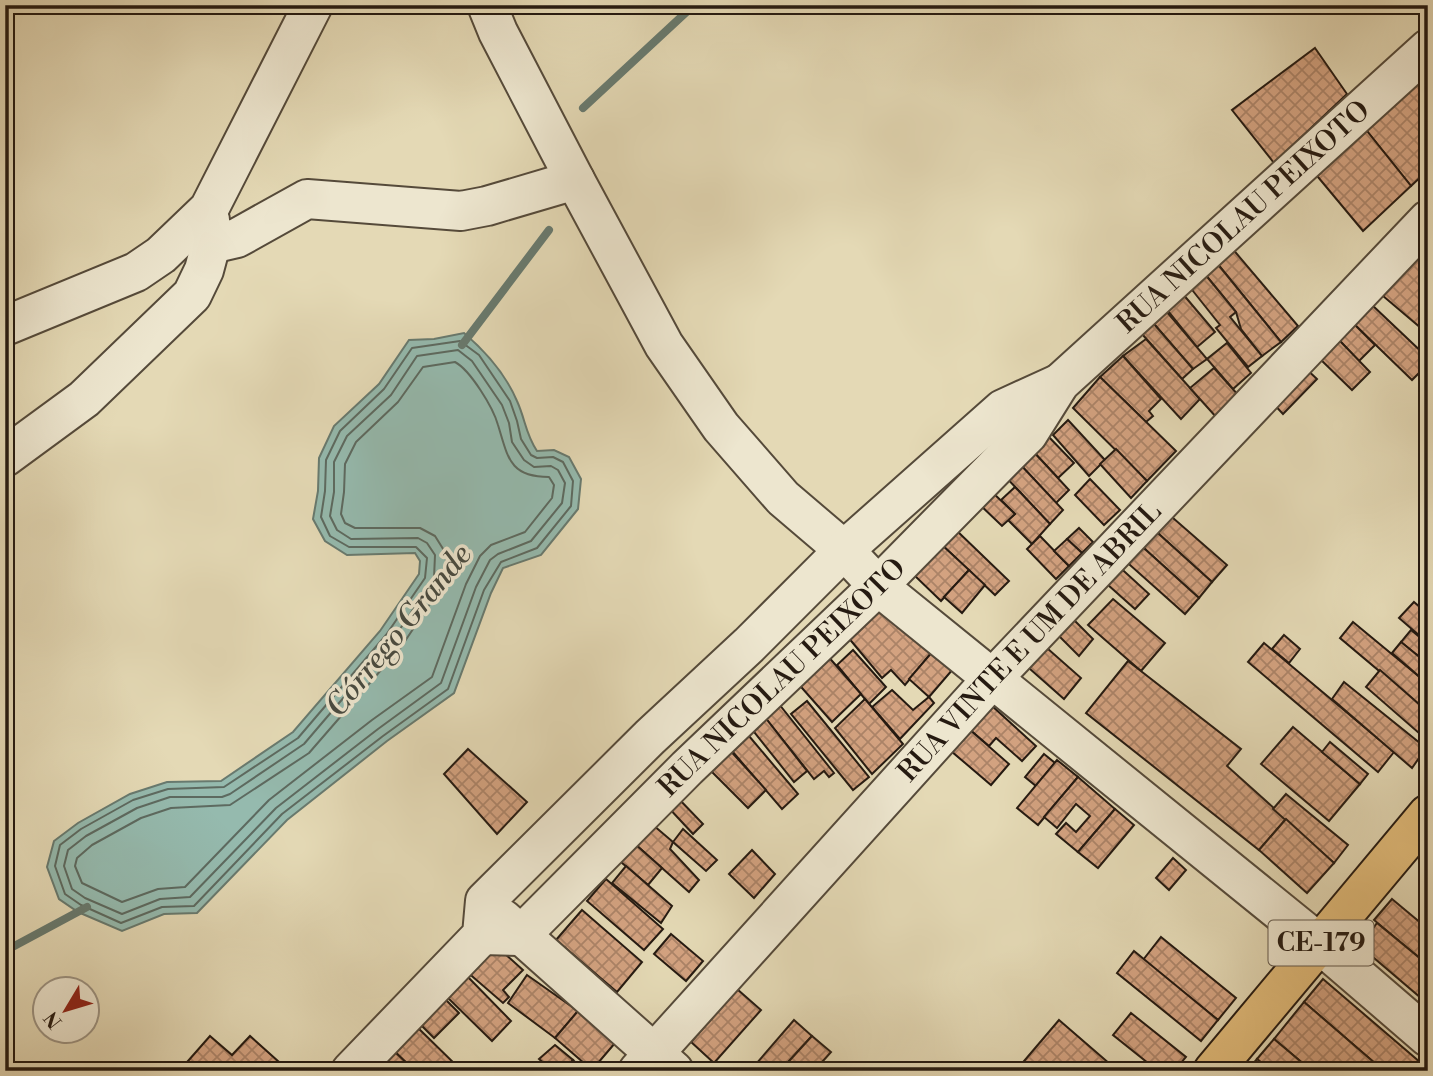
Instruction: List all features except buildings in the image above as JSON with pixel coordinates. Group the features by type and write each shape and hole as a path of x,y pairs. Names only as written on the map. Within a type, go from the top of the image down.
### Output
{"main road":[{"name":"CE-179","path":"1213,1071 1428,814"}],"street":[{"path":"5,457 84,400 192,295 204,270 210,227 231,169 313,5"},
{"path":"487,5 498,32 575,180 664,345 721,427 783,498 844,550 878,586 1320,944 1428,1037"},
{"name":"RUA NICOLAU PEIXOTO","path":"520,936 783,674 878,586 1028,434 1060,383 1428,49"},
{"path":"210,227 237,238 307,199 461,211 575,180"},
{"name":"RUA VINTE E UM DE ABRIL","path":"655,1065 992,679 1428,220"},
{"path":"5,327 136,272 210,227"},
{"name":"RUA NICOLAU PEIXOTO","path":"351,1071 573,814 650,737 749,645 844,550 1003,409 1060,383"},
{"path":"749,645 783,674"},
{"path":"650,737 687,768"},
{"path":"573,814 607,850"},
{"path":"483,918 520,936 655,1065"}],"water":[{"path":"464,333 487,356 507,382 537,451 554,450 569,457 581,479 578,509 541,555 503,568 454,693 387,741 287,820 197,913 164,914 122,931 78,912 59,899 47,867 54,841 78,823 130,794 167,782 221,781 293,732 380,631 419,574 420,561 415,553 347,555 325,541 313,519 318,491 319,458 334,426 379,384 409,340 434,339"}],"waterway":[{"name":"Córrego Grande","path":"583,108 694,5"},
{"name":"Córrego Grande","path":"462,345 549,230"},
{"name":"Córrego Grande","path":"5,951 87,907"}]}
